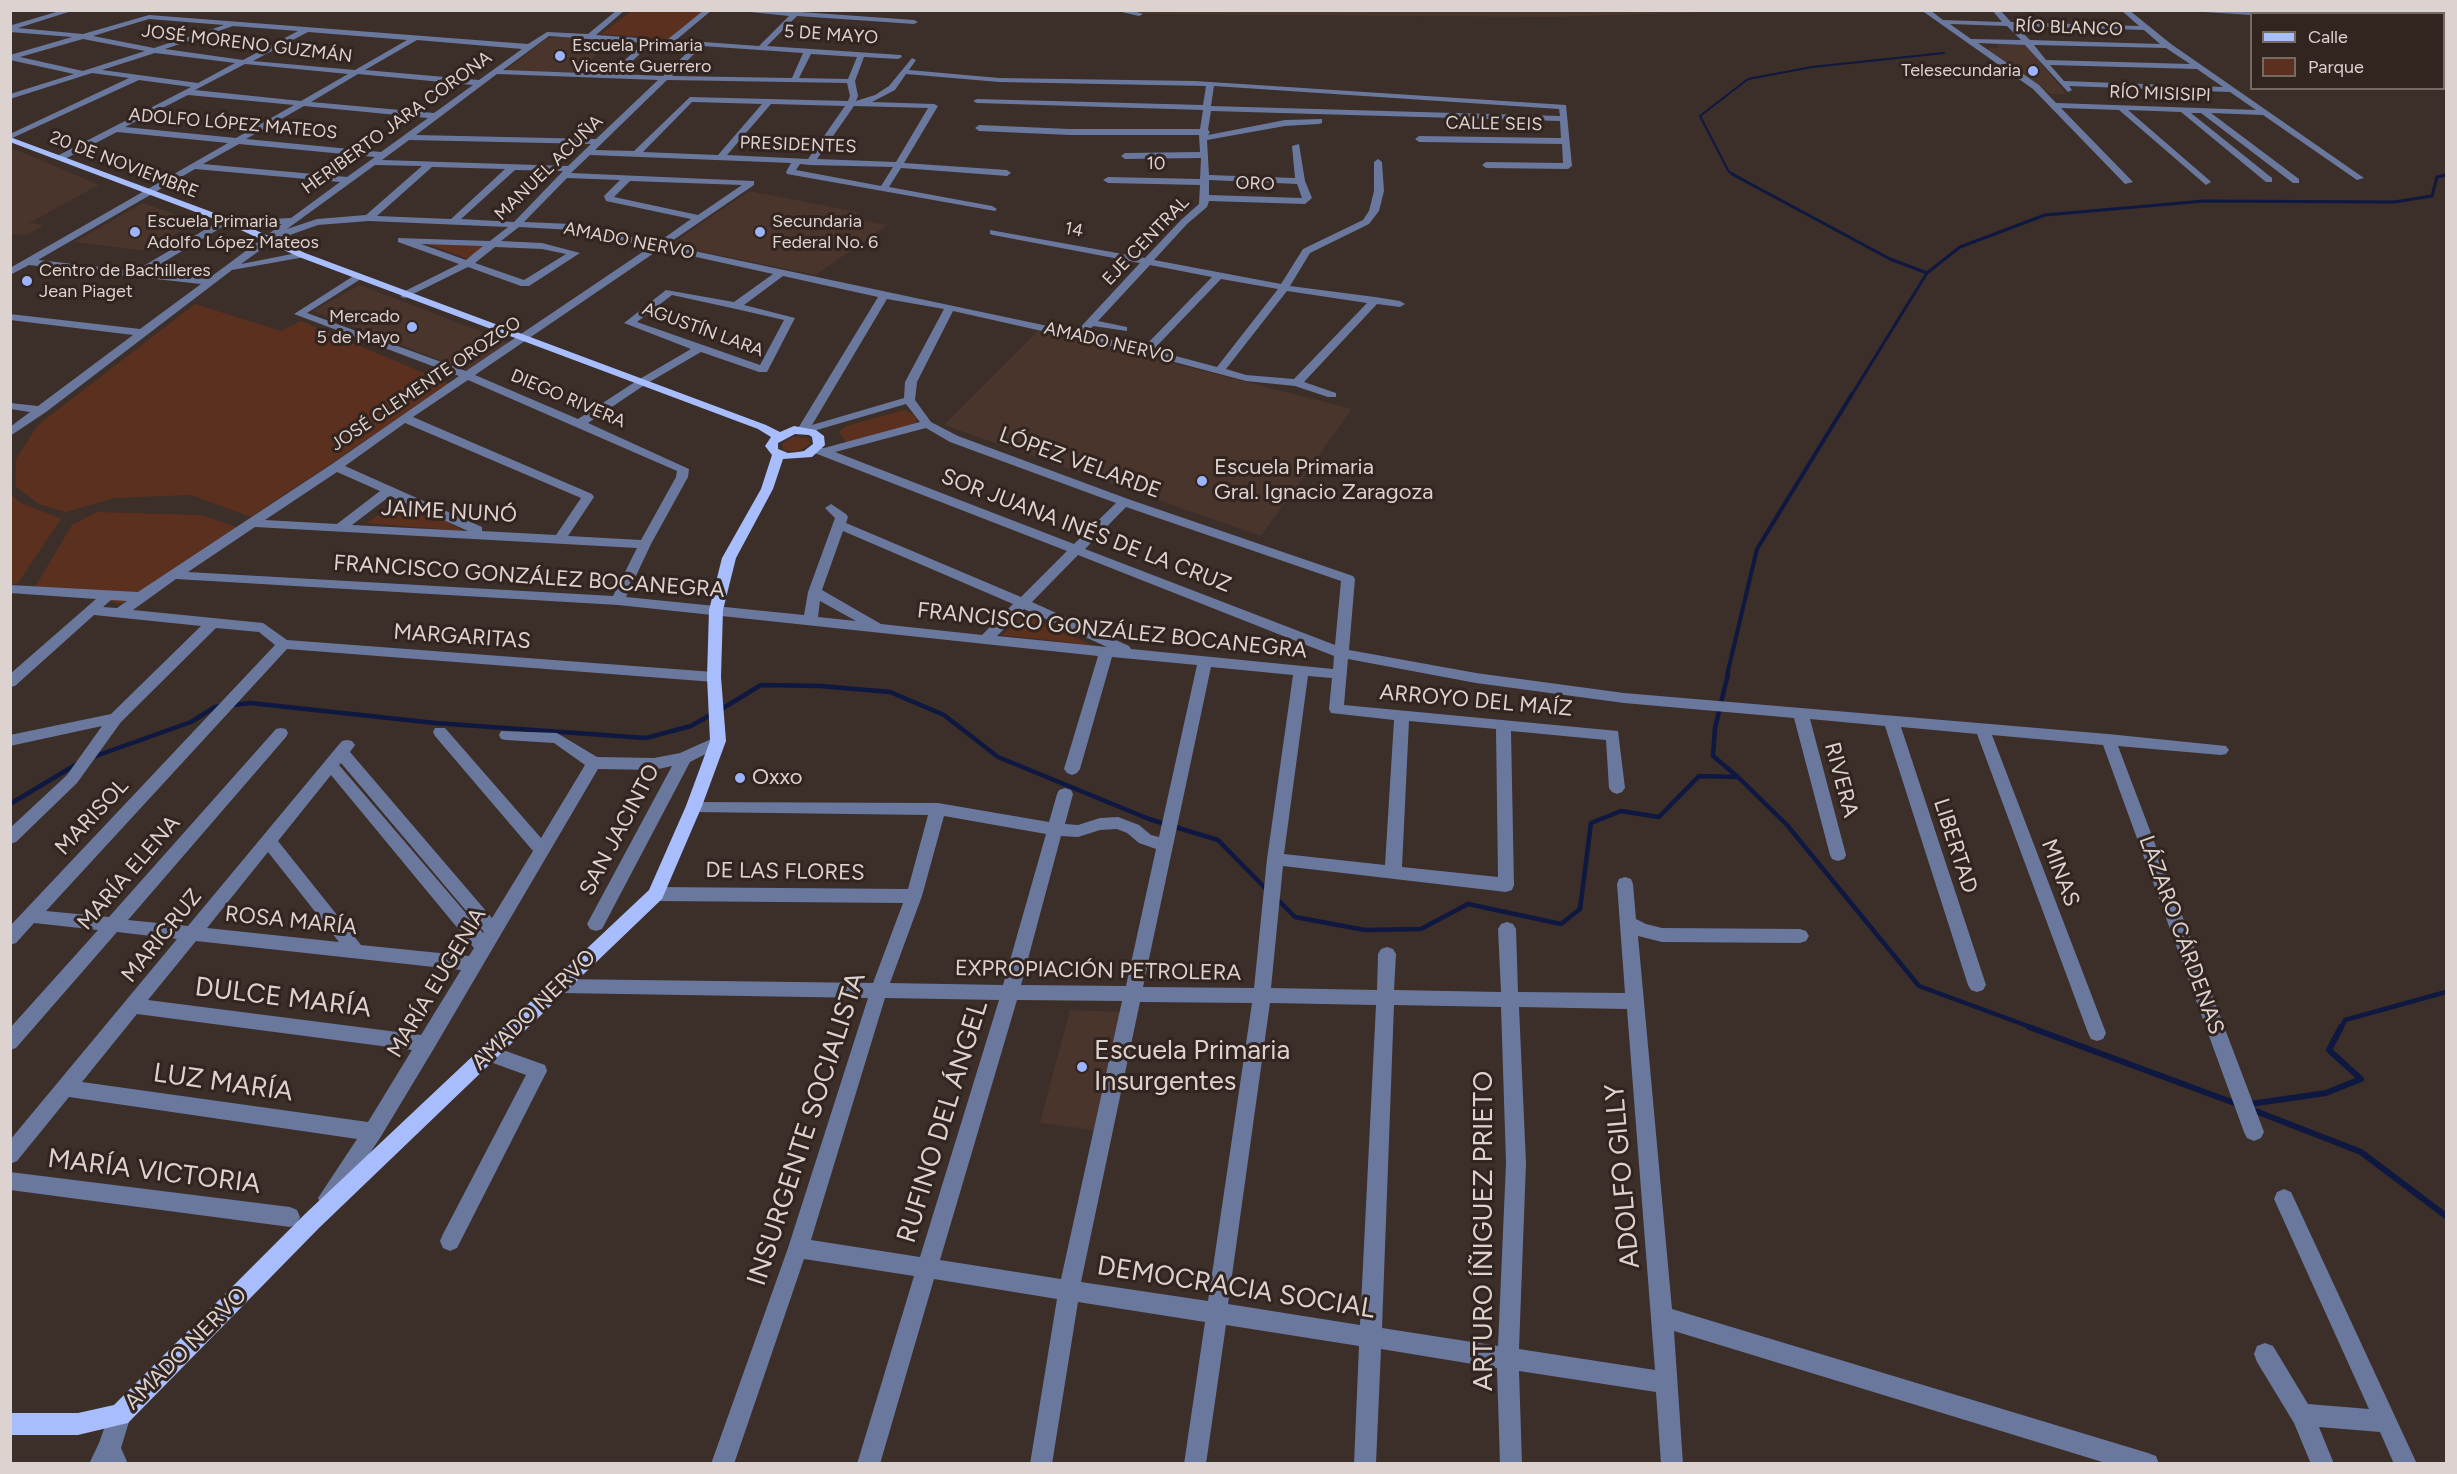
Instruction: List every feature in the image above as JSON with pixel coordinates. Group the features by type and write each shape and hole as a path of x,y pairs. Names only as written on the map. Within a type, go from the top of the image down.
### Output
{"main road":[{"name":"20 DE NOVIEMBRE","path":"10,138 230,222 272,241"},
{"path":"272,241 405,295 762,427 779,436 805,430 818,436 819,450 798,456 778,455"},
{"name":"AMADO NERVO","path":"120,1414 312,1221 656,894 694,806 718,733 714,677 716,610 729,558 767,489 778,455 771,446 779,436"},
{"path":"10,1424 78,1424 120,1414"}],"street":[{"path":"10,29 72,10"},
{"path":"589,37 622,10"},
{"path":"669,42 709,10"},
{"path":"734,10 798,12 914,22"},
{"path":"884,19 893,10"},
{"path":"1924,10 1938,22 2036,87 2128,182"},
{"path":"1995,10 2027,42 2084,107"},
{"path":"2124,10 2168,46 2360,178"},
{"path":"2174,10 2250,12"},
{"path":"1120,11 1139,14"},
{"path":"762,48 798,12"},
{"path":"11,58 149,17 531,46"},
{"path":"1938,22 2144,28"},
{"path":"10,97 238,23"},
{"path":"60,158 309,28"},
{"name":"JOSÉ MORENO GUZMÁN","path":"10,29 81,36 152,50 243,62 481,83"},
{"path":"164,31 185,40"},
{"name":"5 DE MAYO","path":"547,34 898,57"},
{"name":"HERIBERTO JARA CORONA","path":"10,433 210,282 272,241 294,221 547,34"},
{"path":"10,272 417,37"},
{"path":"453,47 463,41"},
{"path":"611,76 650,41"},
{"name":"RÍO BLANCO","path":"1969,41 2168,46"},
{"name":"MANUEL ACUÑA","path":"405,295 467,264 516,225 598,141 700,44"},
{"path":"794,81 808,51"},
{"path":"854,104 851,81 861,55"},
{"path":"11,58 86,72 197,85"},
{"path":"810,162 854,104 878,97 892,88 912,60"},
{"path":"2044,62 2198,67"},
{"path":"496,72 851,81"},
{"path":"905,72 999,80 1099,82 1130,94 1209,108 1564,119"},
{"path":"10,138 136,78"},
{"path":"1093,93 1099,82"},
{"path":"2062,83 2230,90"},
{"path":"979,128 1106,119 1130,94 1210,85 1390,94 1563,107 1568,166 1486,165"},
{"name":"EJE CENTRAL","path":"1078,336 1184,222 1204,206 1204,135 1210,85"},
{"path":"184,92 437,116"},
{"path":"1386,114 1390,94"},
{"path":"636,154 690,99 934,106 884,189"},
{"path":"1459,99 1463,139"},
{"path":"720,158 769,101"},
{"path":"977,101 1204,135 1285,123 1353,120 1408,123 1422,121 1426,115"},
{"name":"RÍO MISISIPI","path":"2055,105 2122,110 2263,113"},
{"path":"2122,110 2206,182"},
{"path":"2185,112 2269,180"},
{"path":"2204,112 2296,181"},
{"name":"ADOLFO LÓPEZ MATEOS","path":"114,129 384,154"},
{"path":"408,137 598,141"},
{"name":"CALLE SEIS","path":"1419,139 1567,141"},
{"path":"1296,146 1299,181"},
{"name":"PRESIDENTES","path":"588,152 898,165 1007,173"},
{"path":"1125,156 1204,154"},
{"path":"797,161 790,172 992,210"},
{"path":"374,162 513,167 627,178"},
{"path":"1220,370 1284,288 1306,251 1366,222 1374,211 1379,191 1378,162"},
{"path":"369,218 430,164"},
{"path":"195,166 350,180"},
{"path":"455,220 513,167"},
{"path":"627,178 609,196 609,199 699,218"},
{"name":"JOSÉ CLEMENTE OROZCO","path":"121,612 172,575 336,467 404,418 525,339 751,183 627,178"},
{"name":"10","path":"1108,180 1299,181"},
{"name":"ORO","path":"1204,198 1305,201 1307,198 1299,181"},
{"name":"AMADO NERVO","path":"272,241 291,231 317,222 369,218 455,220 572,227 780,273 950,307 1146,351 1246,378 1297,383 1332,395"},
{"name":"20 DE NOVIEMBRE","path":"137,274 230,222 294,221"},
{"name":"14","path":"993,232 1284,288 1400,304"},
{"path":"401,240 493,244 542,246 575,254 525,284 401,240"},
{"path":"229,269 302,255"},
{"path":"29,262 210,282"},
{"name":"AGUSTÍN LARA","path":"736,306 780,273"},
{"path":"1146,351 1219,275"},
{"name":"DIEGO RIVERA","path":"359,277 298,314 469,376 683,469 682,477 645,544 618,602"},
{"path":"836,284 856,294 868,310 869,320"},
{"name":"AGUSTÍN LARA","path":"670,292 790,318 763,370 700,348 629,323 670,292"},
{"path":"805,430 884,295"},
{"path":"1297,383 1375,300"},
{"path":"805,430 909,400 911,382 950,307"},
{"path":"10,317 142,333"},
{"path":"1091,323 1123,329"},
{"path":"579,424 642,382 700,348"},
{"name":"LÓPEZ VELARDE","path":"909,400 927,424 954,439 1124,502 1348,579 1341,653"},
{"path":"10,406 42,410"},
{"path":"10,416 31,419"},
{"path":"404,418 588,497 560,539"},
{"path":"819,450 927,424"},
{"name":"SOR JUANA INÉS DE LA CRUZ","path":"819,450 1341,653 1476,678 1612,697 2222,750"},
{"path":"336,467 485,534"},
{"path":"341,528 390,490"},
{"path":"985,640 1124,502"},
{"path":"810,621 814,592 842,517 831,508"},
{"name":"JAIME NUNÓ","path":"251,523 645,544"},
{"path":"840,525 1022,602 1135,654"},
{"name":"FRANCISCO GONZÁLEZ BOCANEGRA","path":"172,575 716,610 882,630 1338,674"},
{"path":"10,589 141,597"},
{"name":"FRANCISCO GONZÁLEZ BOCANEGRA","path":"814,592 882,630"},
{"path":"10,682 108,595"},
{"name":"MARGARITAS","path":"93,610 263,628 284,644 714,677"},
{"path":"10,838 72,779 116,718 213,622"},
{"name":"MARISOL","path":"10,938 284,644"},
{"path":"1072,768 1106,652"},
{"path":"1338,674 1341,653"},
{"path":"1041,1464 1069,1290 1205,661"},
{"path":"1195,1464 1262,995 1275,859 1300,672"},
{"name":"ARROYO DEL MAÍZ","path":"1338,674 1336,709 1613,735 1617,788"},
{"path":"1393,873 1402,715"},
{"name":"RIVERA","path":"1802,715 1838,855"},
{"path":"10,741 116,718"},
{"name":"LIBERTAD","path":"1891,721 1977,984"},
{"path":"1275,859 1506,885 1503,724"},
{"name":"MINAS","path":"1982,728 2097,1033"},
{"path":"440,732 541,849"},
{"name":"MARÍA ELENA","path":"10,1042 281,733"},
{"path":"506,735 557,738 594,763 654,764 684,758 718,733"},
{"name":"LÁZARO CÁRDENAS","path":"2108,739 2254,1132"},
{"name":"MARICRUZ","path":"10,1155 340,754 489,939"},
{"name":"SAN JACINTO","path":"596,924 684,758"},
{"name":"MARÍA EUGENIA","path":"312,1221 373,1132 594,763"},
{"name":"RUFINO DEL ÁNGEL","path":"868,1464 1010,992 1065,794"},
{"path":"694,806 938,809 1078,831 1100,824 1118,823 1133,829 1145,838 1166,841"},
{"name":"INSURGENTE SOCIALISTA","path":"722,1464 798,1248 879,990 914,896 938,809"},
{"path":"269,841 356,951"},
{"name":"ADOLFO GILLY","path":"1625,884 1662,1317 1672,1464"},
{"name":"DE LAS FLORES","path":"656,894 914,896"},
{"name":"ROSA MARÍA","path":"31,915 474,964"},
{"path":"1629,923 1642,930 1662,935 1800,936"},
{"name":"ARTURO ÍÑIGUEZ PRIETO","path":"1507,929 1516,1163 1508,1358 1511,1464"},
{"path":"1365,1464 1387,954"},
{"name":"EXPROPIACIÓN PETROLERA","path":"560,986 1635,1001"},
{"name":"DULCE MARÍA","path":"133,1006 427,1044"},
{"path":"450,1241 538,1071 489,1053"},
{"name":"LUZ MARÍA","path":"65,1088 373,1132"},
{"name":"MARÍA VICTORIA","path":"10,1180 290,1216"},
{"path":"2284,1199 2406,1464"},
{"name":"DEMOCRACIA SOCIAL","path":"798,1248 1666,1383"},
{"path":"1662,1317 2148,1464"},
{"path":"2265,1354 2302,1414 2323,1464"},
{"name":"AMADO NERVO","path":"108,1459 120,1414"},
{"path":"2302,1414 2387,1421"}],"shaded area":[{"path":"1746,10 1551,17 1139,14 1126,11"},
{"name":"Escuela Primaria Vicente Guerrero","path":"559,37 615,41 574,73 505,71 546,39"},
{"name":"Telesecundaria","path":"1996,44 2026,45 2066,94 2051,94 1986,49 1999,48"},
{"path":"11,148 99,185 29,223 44,225 26,235 11,234"},
{"name":"Secundaria Federal No. 6","path":"749,191 858,212 850,218 887,225 816,275 670,245"},
{"name":"Escuela Primaria Adolfo López Mateos","path":"143,203 196,222 146,251 74,242"},
{"name":"Mercado 5 de Mayo","path":"360,285 511,343 468,371 313,311"},
{"name":"Escuela Primaria Gral. Ignacio Zaragoza","path":"1039,330 1352,409 1261,536 944,425"},
{"name":"Escuela Primaria Insurgentes","path":"1070,1010 1121,1012 1094,1130 1040,1123"}],"green space":[{"path":"632,11 705,11 670,39 601,34"},
{"path":"424,243 486,246 469,259"},
{"path":"195,304 281,331 301,321 450,384 251,517 191,495 114,498 66,512 39,504 15,486 16,459 38,425"},
{"path":"905,410 917,417 916,425 854,442 846,442 839,432 846,426"},
{"path":"793,437 808,438 810,444 797,452 784,450 782,444"},
{"path":"11,495 21,503 61,519 18,583 11,584"},
{"path":"404,499 464,531 366,523"},
{"path":"97,512 202,515 239,528 122,604 35,587 72,525"},
{"path":"1025,614 1091,645 1002,635"}],"waterway":[{"path":"1735,175 1729,172 1700,116 1748,79 1812,67 1944,53"},
{"path":"1732,174 1890,259 1927,273"},
{"path":"1927,273 1960,247 2045,215 2204,201 2394,202 2432,196 2437,177 2446,175"},
{"path":"1851,396 1927,273"},
{"path":"1727,675 1757,549 1852,394"},
{"path":"1728,674 1715,728 1713,756 1738,777"},
{"path":"720,710 761,685 820,686 890,692 944,715 998,757 1149,819 1218,840 1267,890"},
{"path":"232,705 250,703 435,723 646,738 691,726 712,714"},
{"path":"93,757 191,722 215,707 221,706"},
{"path":"10,804 77,764"},
{"path":"1276,898 1295,917 1365,930 1421,929 1468,904 1561,924 1580,909 1591,823 1621,811 1659,817 1699,776 1738,777"},
{"path":"1738,777 1787,825 1919,986 2033,1028"},
{"path":"2341,1028 2345,1020 2446,992"},
{"path":"2029,1027 2237,1104"},
{"path":"2250,1104 2326,1093 2361,1079 2329,1050 2341,1027"},
{"path":"2253,1110 2361,1152 2446,1216"}],"place":[{"name":"Escuela Primaria Vicente Guerrero","path":"560,56"},
{"name":"Telesecundaria","path":"2033,71"},
{"name":"Escuela Primaria Adolfo López Mateos","path":"135,232"},
{"name":"Secundaria Federal No. 6","path":"760,232"},
{"name":"Centro de Bachilleres Jean Piaget","path":"27,281"},
{"name":"Mercado 5 de Mayo","path":"412,327"},
{"name":"Escuela Primaria Gral. Ignacio Zaragoza","path":"1202,481"},
{"name":"Oxxo","path":"740,778"},
{"name":"Escuela Primaria Insurgentes","path":"1082,1067"}]}
